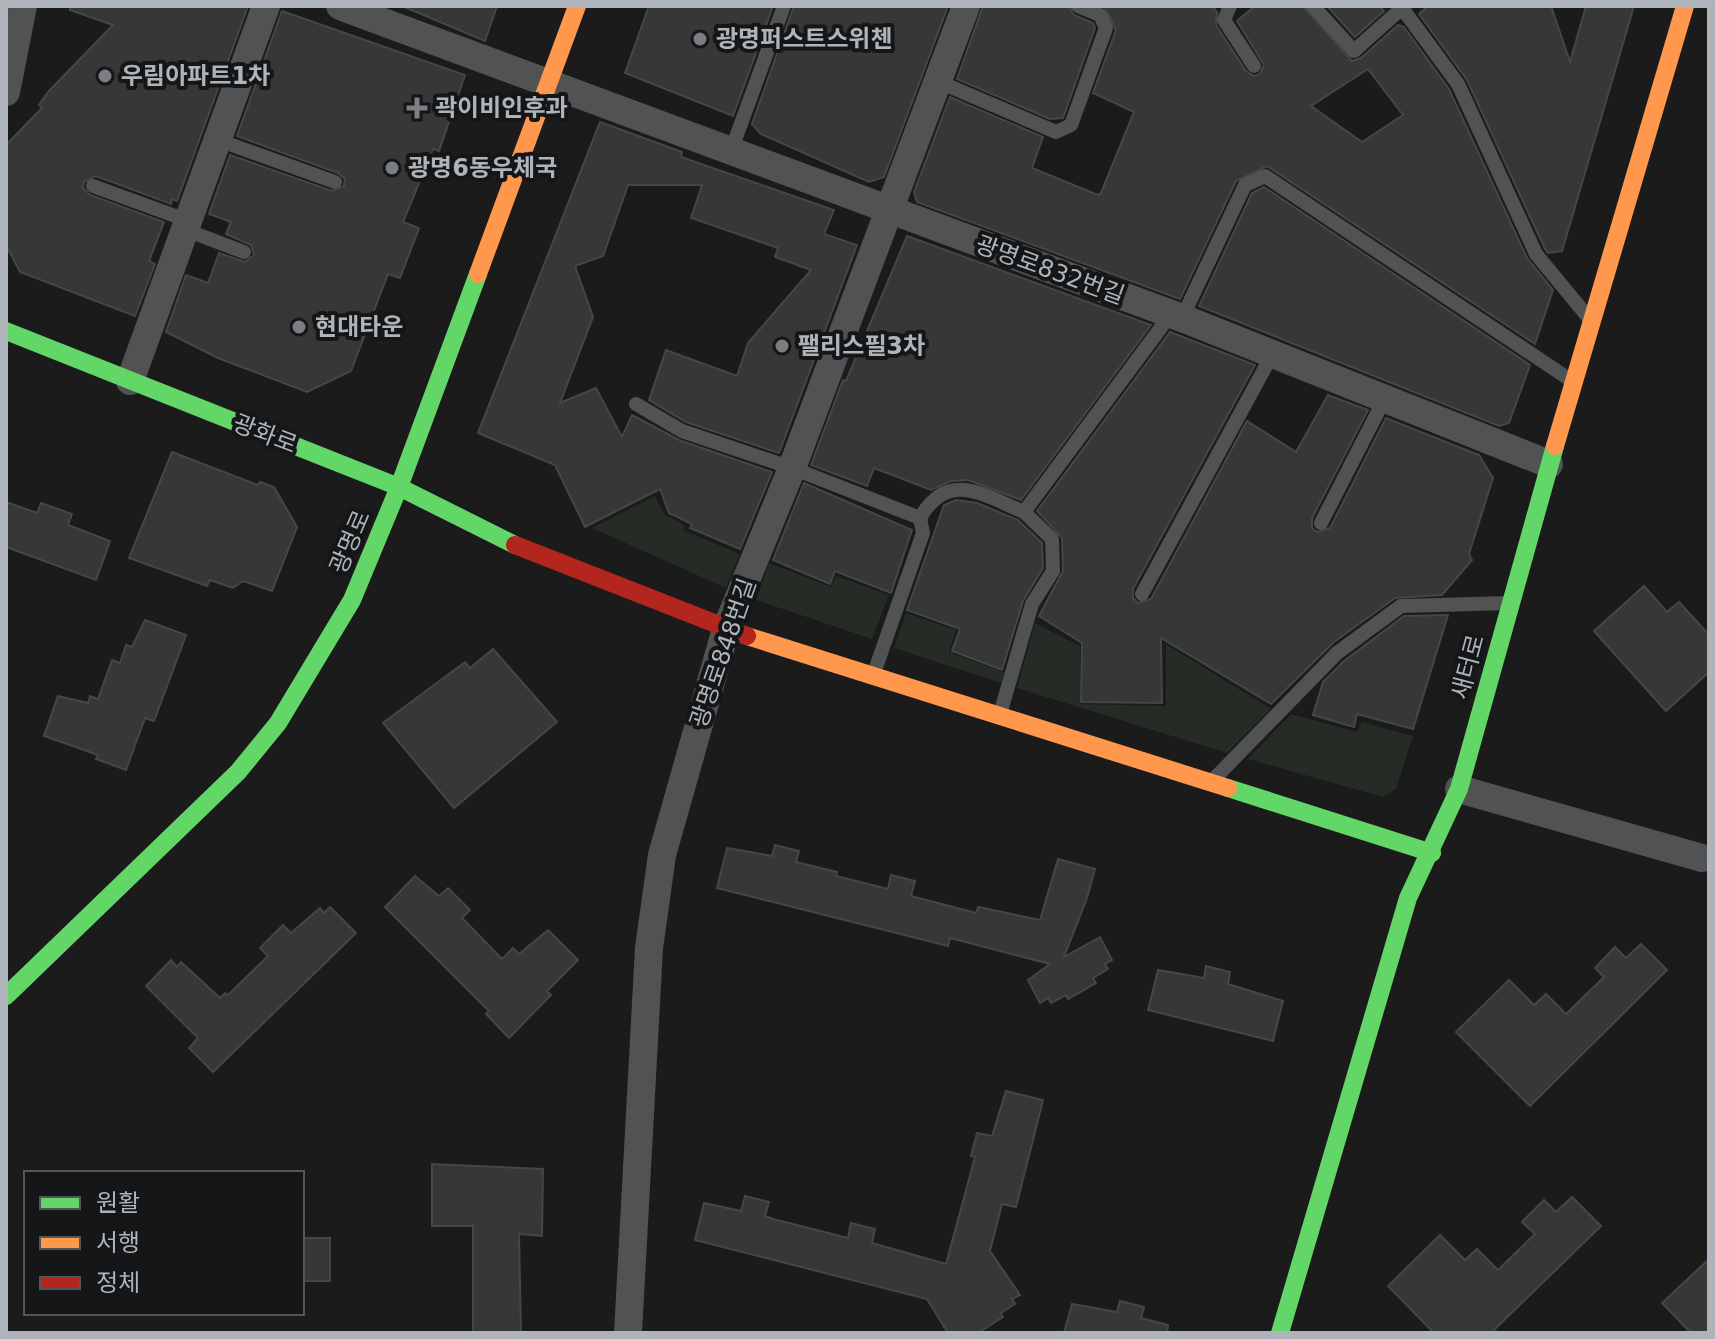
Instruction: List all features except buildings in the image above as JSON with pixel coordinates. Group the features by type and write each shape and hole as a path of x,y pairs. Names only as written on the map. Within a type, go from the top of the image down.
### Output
{"street":[{"path":"6,92 23,6"},
{"path":"130,381 266,6"},
{"name":"광명로832번길","path":"340,6 1176,316 1549,464"},
{"name":"광명로","path":"6,996 238,772 278,723 317,663 352,600 399,487 577,6"},
{"name":"광명로848번길","path":"628,1333 649,948 662,855 726,629 792,468 966,6"},
{"name":"새터로","path":"1280,1333 1408,898 1432,853 1459,789 1549,464 1685,6"},
{"name":"광화로","path":"6,331 399,487 486,533 726,629 1432,853"},
{"path":"1459,789 1706,859"}],"lane":[{"path":"731,151 784,6"},
{"path":"937,81 1056,132 1071,125 1106,28 1100,15 1078,6"},
{"path":"1230,6 1224,20 1254,66"},
{"path":"1313,6 1354,51 1402,8 1458,84 1536,254 1591,320"},
{"path":"218,140 335,182"},
{"path":"1024,512 1176,316 1245,185 1265,176 1573,381"},
{"path":"93,186 244,252"},
{"path":"1142,594 1273,353"},
{"path":"1321,523 1385,398"},
{"path":"636,404 682,431 792,468 920,518"},
{"path":"873,676 923,533 920,518 931,499 951,488 973,491 1024,512 1052,539 1053,571 1032,604 1000,716"},
{"path":"1211,783 1337,653 1401,606 1510,603"}],"shaded area":[{"path":"655,496 664,514 684,525 683,530 740,554 726,588 592,528"},
{"path":"769,563 831,587 836,576 889,595 872,639 756,600"},
{"path":"906,613 956,630 949,652 1005,673 1001,683 894,648"},
{"path":"1035,623 1080,646 1080,704 1166,706 1166,644 1271,709 1227,753 1017,688"},
{"path":"1291,714 1357,732 1362,722 1413,736 1396,789 1383,797 1248,759"}],"traffic: fast":[{"path":"6,996 238,772 278,723 352,600 399,487 478,274"},
{"path":"6,331 399,487 515,545"},
{"path":"1280,1333 1408,898 1459,789 1555,446"},
{"path":"1228,788 1432,853"}],"traffic: slow":[{"path":"478,274 577,6"},
{"path":"1555,446 1685,6"},
{"path":"747,636 1228,788"}],"traffic: jam":[{"path":"515,545 747,636"}],"place":[{"name":"광명퍼스트스위첸","path":"700,39"},
{"name":"우림아파트1차","path":"105,76"},
{"name":"곽이비인후과","path":"417,108"},
{"name":"광명6동우체국","path":"392,168"},
{"name":"현대타운","path":"299,327"},
{"name":"팰리스필3차","path":"782,346"}]}
